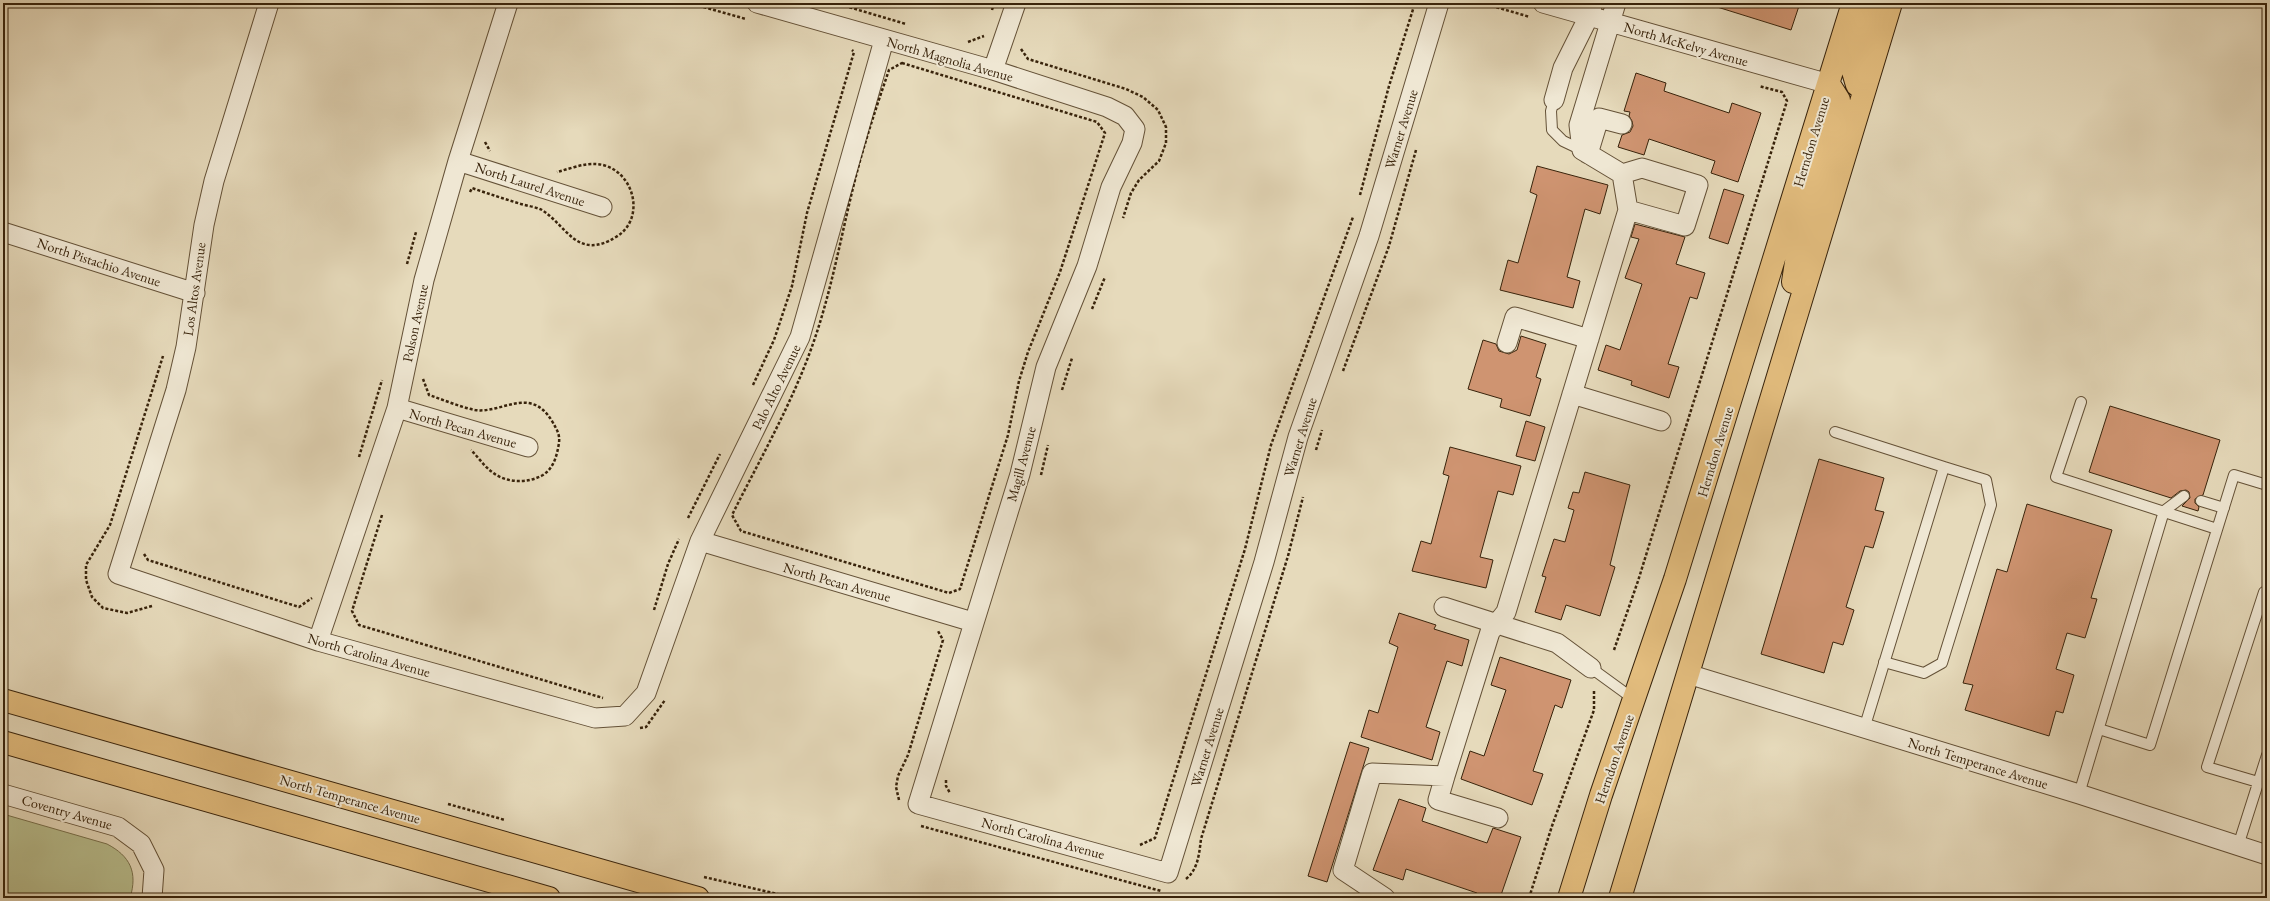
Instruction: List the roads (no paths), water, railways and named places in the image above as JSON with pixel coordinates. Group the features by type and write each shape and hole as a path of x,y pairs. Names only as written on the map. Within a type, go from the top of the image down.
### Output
{"main road":[{"name":"Herndon Avenue","path":"1569,898 1601,795 1635,700 1675,579 1853,3"},
{"path":"1864,89 1857,85 1852,68 1872,3"},
{"path":"1620,898 1890,3"},
{"path":"1782,358 1798,250 1839,110 1837,96 1829,84"},
{"name":"North Temperance Avenue","path":"3,700 698,898"},
{"path":"3,742 549,898"}],"street":[{"name":"Los Altos Avenue","path":"118,574 176,390 195,293 204,226 214,181 270,3"},
{"name":"Polson Avenue","path":"318,641 398,408 424,280 458,161 508,3"},
{"name":"North Magnolia Avenue","path":"757,3 993,70 1107,107 1125,116 1135,129"},
{"path":"993,70 1016,3"},
{"name":"Warner Avenue","path":"1168,873 1264,562 1298,437 1369,236 1439,3"},
{"path":"1616,3 1579,125 1585,152 1622,174 1642,168 1698,185 1685,226 1628,210"},
{"path":"1554,100 1562,68 1591,10"},
{"name":"North McKelvy Avenue","path":"1539,11 1591,10 1610,22 1829,84"},
{"name":"Palo Alto Avenue","path":"625,716 646,693 700,541 800,337 884,40"},
{"path":"1585,152 1599,118 1622,124"},
{"name":"Magill Avenue","path":"918,804 1020,474 1046,367 1087,266 1111,186 1132,143 1135,129"},
{"name":"North Laurel Avenue","path":"458,161 602,207"},
{"path":"1498,818 1438,800 1490,632 1506,612 1628,210 1622,174"},
{"name":"North Pistachio Avenue","path":"3,232 195,293"},
{"path":"1507,343 1515,317 1589,339"},
{"path":"1572,394 1661,421"},
{"name":"North Pecan Avenue","path":"398,408 528,447"},
{"name":"North Pecan Avenue","path":"700,541 973,622"},
{"name":"North Carolina Avenue","path":"118,574 318,641 596,718 625,716"},
{"path":"1444,608 1497,623 1557,643 1591,668"},
{"name":"North Temperance Avenue","path":"1688,674 2079,794 2267,855"},
{"path":"1385,898 1343,870 1372,773 1445,776"},
{"name":"Coventry Avenue","path":"3,794 118,827 141,844 154,870 152,898"},
{"name":"North Carolina Avenue","path":"918,804 1168,873"}],"lane":[{"path":"1554,100 1551,111 1552,130 1563,141 1585,152"},
{"path":"2081,402 2056,478 2217,528"},
{"path":"1835,432 1986,480 1991,505 1942,663 1924,673 1884,662"},
{"path":"1864,729 1944,467"},
{"path":"2099,729 2150,745 2234,474 2267,485"},
{"path":"2079,794 2164,511 2184,496"},
{"path":"2201,501 2224,508"},
{"path":"2258,782 2207,767 2266,589"},
{"path":"1591,668 1635,700"},
{"path":"2238,846 2267,755"}]}
